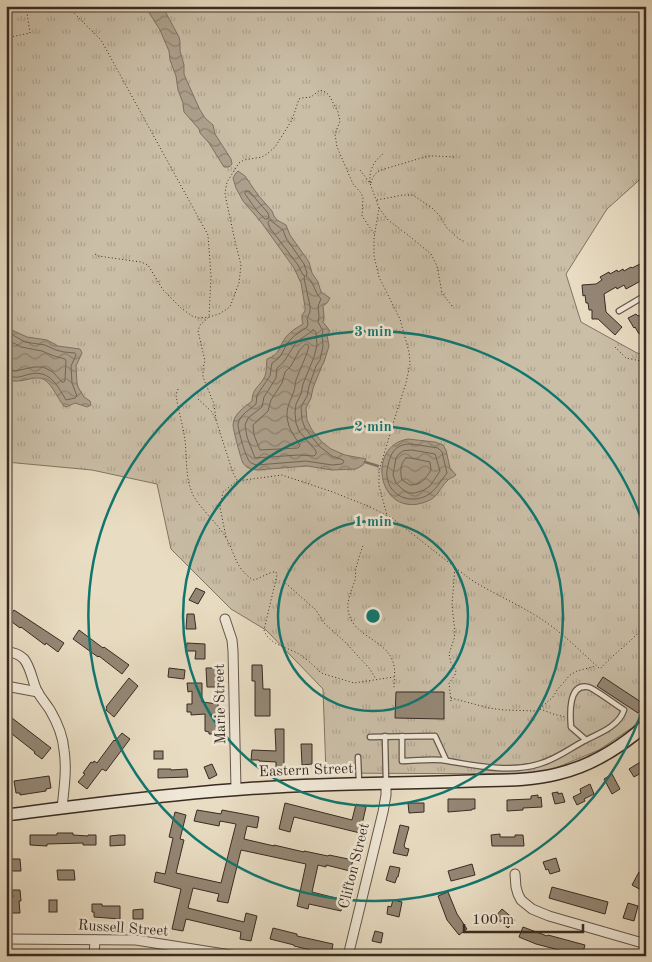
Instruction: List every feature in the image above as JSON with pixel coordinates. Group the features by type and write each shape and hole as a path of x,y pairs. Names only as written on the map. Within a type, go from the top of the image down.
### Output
{"street":[{"name":"Marie Street","path":"225,620 232,640 233,651 236,789"},
{"path":"6,652 17,654 25,660 38,692 54,719 64,747 66,775 62,808"},
{"path":"6,686 38,692"},
{"name":"Eastern Street","path":"6,815 236,789 534,778 567,771 605,756 625,743 646,725"},
{"name":"Clifton Street","path":"348,956 383,812 386,783"},
{"path":"515,874 518,894 526,905 532,909 549,916 646,945 644,956"},
{"name":"Russell Street","path":"6,939 136,940 237,956"},
{"path":"94,940 94,956"}],"lane":[{"path":"619,311 646,296"},
{"path":"402,736 402,761 446,760 469,765 525,768 552,760 566,753 573,747 586,740 615,724 622,716 624,710 589,687 580,687 572,696 570,718 571,727 586,740"},
{"path":"385,736 386,783"},
{"path":"370,737 435,736 446,760"},
{"path":"358,757 359,784"}],"path":[{"path":"6,38 30,33 26,6"},
{"path":"67,6 101,40 208,235 209,317 200,325 198,331 205,360 203,377 214,404 216,420"},
{"path":"94,254 141,262 148,265 163,290 192,316 199,318 209,317 219,314 230,307 240,283 241,270 225,193 227,182 239,163 267,154 275,147 292,120 298,102 302,98 311,97 320,90 329,95 338,112 340,121 335,134 337,147 353,184 361,193 362,216 375,235"},
{"path":"370,183 370,172 378,158 383,154"},
{"path":"370,183 376,172 381,170 428,156 454,157"},
{"path":"360,170 370,183 379,208 388,220 431,254 437,266 442,293 452,306"},
{"path":"376,200 413,195 432,208 446,228 465,242"},
{"path":"379,208 375,235 374,256 376,270 400,319 409,352 410,364 379,472 379,486 388,516"},
{"path":"615,347 626,358 646,362"},
{"path":"178,390 176,395 184,438 186,469 190,484 194,496 226,536"},
{"path":"198,399 212,412 216,420 237,481"},
{"path":"394,677 354,682 324,674 301,655 269,639 264,630 277,575 276,572 272,571 259,579 253,580 239,568 226,536 220,507 223,492 237,481 282,475 330,490 368,506 388,516 482,586 538,617 567,639 600,669 639,633 646,624"},
{"path":"362,546 356,577 348,599 350,618 361,632 390,655 393,663 394,689"},
{"path":"454,567 452,605 455,632 448,654 456,670 449,683 451,700 504,710 537,711 552,697 570,675 596,666"},
{"path":"283,581 316,610 323,622 369,668 376,680"},
{"path":"539,709 570,718"}],"green space":[{"path":"6,6 646,6 646,174 607,209 566,274 581,322 637,353 646,355 646,711 633,727 599,750 551,770 524,774 326,773 323,689 266,630 231,609 171,549 157,484 92,470 6,462"}],"water":[{"path":"145,6 160,6 179,37 184,74 200,110 213,125 215,134 231,159 232,164 229,167 224,167 199,129 184,112 169,51 160,30"},
{"path":"238,171 245,176 277,220 286,225 290,235 309,262 321,292 330,298 323,306 323,322 330,331 327,335 329,346 306,408 307,420 312,430 331,449 345,455 366,459 363,465 356,469 332,470 307,466 257,470 248,468 242,461 233,428 235,417 252,401 255,390 265,376 267,359 275,355 290,333 303,324 302,315 305,307 301,283 294,268 261,222 243,201 236,188 233,178"},
{"path":"6,329 27,337 47,340 58,346 80,349 82,353 76,366 77,383 84,397 90,401 91,405 87,407 75,403 64,406 51,386 41,378 17,381 6,379"},
{"path":"408,439 435,442 443,445 450,468 456,475 448,480 437,495 428,501 411,505 398,501 389,492 383,480 382,467 386,455 394,445"}],"building":[{"path":"646,261 646,278 626,289 624,285 604,294 606,312 622,327 615,335 598,319 592,319 592,310 589,310 585,295 583,296 582,285 596,284 602,280 600,277 609,272 610,274 623,269 624,271"},
{"path":"636,314 638,316 641,315 646,324 646,341 641,332 639,334 628,318"},
{"path":"196,588 205,592 198,604 189,600"},
{"path":"14,610 64,643 58,652 8,619"},
{"path":"187,614 194,614 196,629 186,629"},
{"path":"79,630 129,665 122,674 73,639"},
{"path":"187,643 205,644 205,659 195,659 196,651 186,651"},
{"path":"252,665 262,665 263,689 270,689 270,716 255,716 255,681 252,681"},
{"path":"169,668 185,670 184,679 168,677"},
{"path":"206,668 217,668 219,687 207,687"},
{"path":"603,677 644,704 638,713 597,686"},
{"path":"129,678 138,686 114,717 106,710 106,707"},
{"path":"187,683 202,683 202,702 218,704 219,734 209,734 209,732 205,731 205,714 191,715 191,712 187,712 187,704 192,704 192,691 188,692"},
{"path":"396,692 444,692 444,719 395,718"},
{"path":"12,718 51,748 42,759 6,731 6,725"},
{"path":"275,729 284,729 284,767 276,768 276,762 251,760 252,750 276,751"},
{"path":"122,733 130,739 106,771 102,769 87,789 78,782 85,774 83,773 91,762 97,763 114,740"},
{"path":"301,744 312,744 312,764 302,765"},
{"path":"154,751 163,751 163,759 154,759"},
{"path":"642,761 646,770 634,777 629,769"},
{"path":"212,764 217,775 209,779 204,767"},
{"path":"158,769 187,769 188,777 158,778"},
{"path":"612,774 620,789 612,794 604,779"},
{"path":"49,776 51,788 46,789 46,791 20,795 20,793 16,793 14,781"},
{"path":"590,784 594,794 577,805 573,797 581,793 580,789"},
{"path":"558,792 558,794 562,793 565,802 555,804 552,793"},
{"path":"538,795 538,798 541,797 542,807 507,811 507,800 531,799 531,796"},
{"path":"448,799 475,799 475,809 448,812"},
{"path":"285,803 352,820 356,804 366,807 360,833 294,817 290,832 279,829"},
{"path":"408,803 424,803 424,812 409,813"},
{"path":"197,810 221,814 222,810 259,817 257,828 247,826 244,839 353,860 350,871 318,865 312,892 344,900 341,911 309,904 308,909 297,906 306,864 241,850 228,903 217,901 219,894 193,888 188,908 244,922 246,913 257,916 251,941 240,939 241,932 186,919 183,931 172,929 181,889 154,882 156,872 165,874 173,838 169,837 175,812 186,815 180,839 184,840 176,873 221,883 236,824 220,821 219,826 194,821"},
{"path":"400,825 409,827 404,846 409,849 407,856 393,853"},
{"path":"57,833 96,835 96,845 83,845 83,843 47,844 47,846 30,845 30,835 57,835"},
{"path":"500,834 500,837 523,835 524,846 492,846 491,835"},
{"path":"125,835 125,845 110,846 110,836"},
{"path":"556,858 560,871 550,874 543,862"},
{"path":"7,859 20,859 21,871 7,871"},
{"path":"472,864 475,875 451,881 448,871"},
{"path":"390,866 400,868 395,883 386,880"},
{"path":"57,870 74,870 75,880 58,880"},
{"path":"639,872 646,876 646,882 641,890 632,885"},
{"path":"552,887 608,902 605,914 549,898"},
{"path":"12,890 20,890 20,913 9,913 7,900 13,897"},
{"path":"448,892 457,914 467,929 459,935 447,920 438,896"},
{"path":"49,900 57,900 57,912 49,912"},
{"path":"393,900 402,902 399,917 387,914 388,906 391,907"},
{"path":"628,903 638,906 634,921 623,918"},
{"path":"92,904 120,906 120,919 94,917"},
{"path":"143,909 143,919 133,919 133,910"},
{"path":"502,909 515,920 508,928 495,917"},
{"path":"523,927 547,936 585,945 582,956 536,944 519,937"},
{"path":"273,928 297,934 297,936 333,944 331,955 270,939"},
{"path":"375,931 383,933 381,943 372,941"}],"waterway":[{"path":"365,462 378,466"}]}
